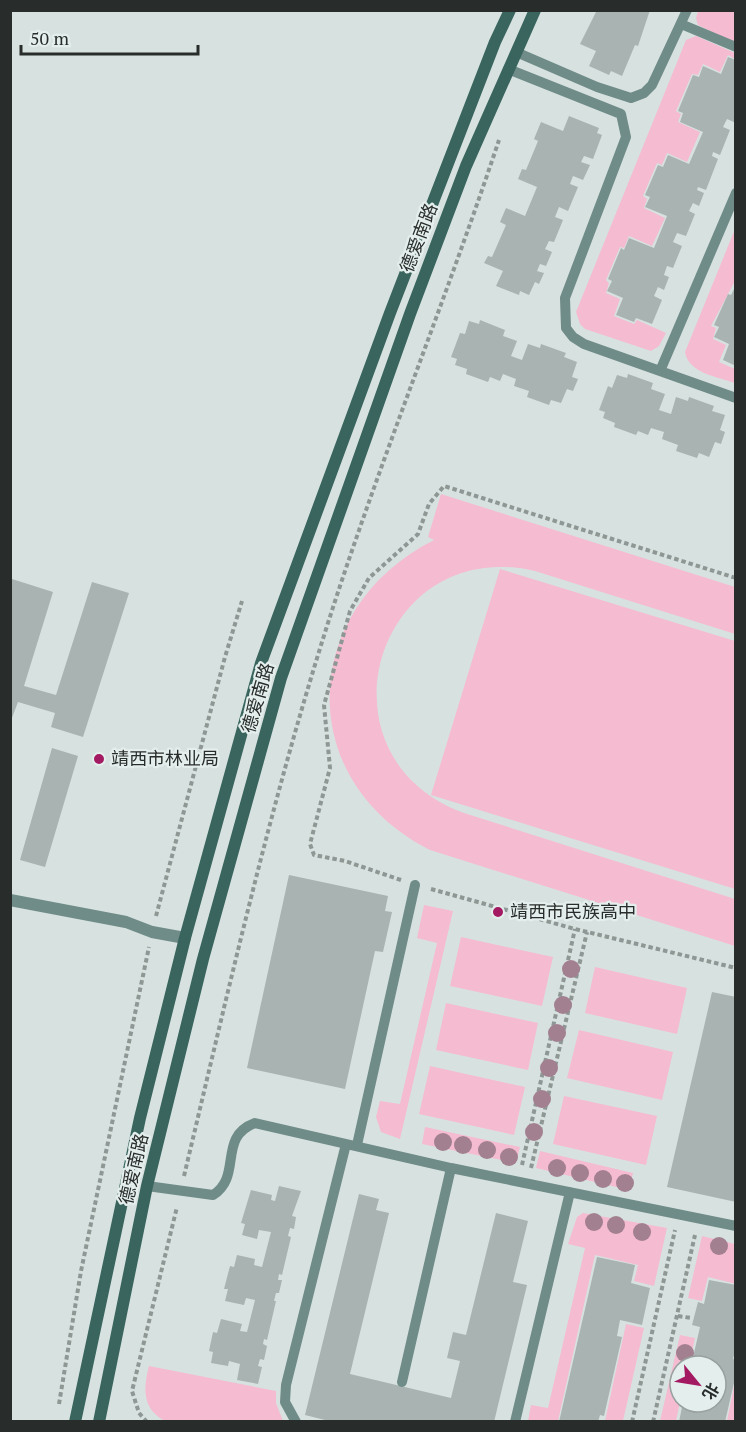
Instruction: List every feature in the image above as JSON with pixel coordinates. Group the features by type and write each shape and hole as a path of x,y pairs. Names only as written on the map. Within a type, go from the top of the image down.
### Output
{"main road":[{"name":"德爱南路","path":"75,1422 140,1118 185,938 261,663 390,313 510,10"},
{"name":"德爱南路","path":"99,1422 147,1186 203,959 281,678 410,314 466,166 535,10"}],"street":[{"path":"10,900 126,922 152,932 185,938"}],"lane":[{"path":"516,52 587,83 631,98 644,93 652,85 687,10"},
{"path":"681,24 735,47"},
{"path":"508,69 621,114 626,137 565,298 563,315 566,328 573,337 735,398"},
{"path":"660,371 735,193"},
{"path":"296,1422 285,1402 286,1385 352,1144 415,885"},
{"path":"147,1186 213,1195 222,1189 230,1172 235,1137 245,1127 255,1124 451,1168 735,1227"},
{"path":"402,1382 451,1168"},
{"path":"515,1422 570,1192"}],"path":[{"path":"147,1422 139,1413 132,1392 240,941 312,675 343,576 503,129"},
{"path":"735,578 444,486 429,504 418,534 369,578 350,611 324,705 330,768 310,844 314,855 337,859 415,885 575,929 735,968"},
{"path":"58,1407 81,1271 152,932 225,657 242,602"},
{"path":"523,1182 533,1114 575,929"},
{"path":"523,1182 543,1116 587,932"},
{"path":"563,985 574,988"},
{"path":"555,1017 566,1020"},
{"path":"548,1049 558,1051"},
{"path":"540,1083 550,1086"},
{"path":"533,1114 543,1116"},
{"path":"632,1422 678,1214"},
{"path":"653,1422 698,1218"},
{"path":"649,1306 657,1308"},
{"path":"678,1316 691,1318"}],"shaded area":[{"path":"698,11 735,11 735,43 698,25 696,18"},
{"path":"696,36 735,53 735,59 728,55 720,72 703,64 698,75 692,74 676,111 681,114 678,122 700,132 687,162 667,153 662,165 657,163 643,196 647,199 644,208 665,218 652,246 629,236 624,248 620,247 606,280 609,283 606,293 620,299 614,316 634,324 637,320 666,333 659,346 651,351 585,329 580,324 576,312 686,40"},
{"path":"735,229 735,281 711,326 716,328 713,339 726,345 719,362 735,369 735,383 698,369 687,359 685,352"},
{"path":"441,494 735,587 735,634 535,571 480,568 435,585 402,617 382,657 377,702 388,746 416,785 464,813 735,899 735,946 430,850 385,819 353,782 335,739 330,694 337,650 357,607 389,570 434,540 428,537"},
{"path":"500,569 735,641 735,889 431,795"},
{"path":"424,905 453,911 400,1139 381,1132 376,1117 380,1101 400,1104 437,943 417,938"},
{"path":"461,937 553,957 542,1006 450,986"},
{"path":"595,967 687,988 677,1034 585,1013"},
{"path":"446,1003 538,1023 528,1070 436,1050"},
{"path":"579,1030 673,1052 662,1100 567,1078"},
{"path":"430,1066 525,1087 514,1135 419,1114"},
{"path":"564,1096 657,1116 646,1165 553,1144"},
{"path":"425,1127 520,1147 516,1163 422,1144"},
{"path":"540,1151 633,1173 629,1190 536,1168"},
{"path":"583,1213 667,1228 654,1286 634,1281 638,1265 595,1255 558,1421 528,1421 531,1405 548,1408 585,1248 568,1244 577,1217"},
{"path":"702,1236 735,1244 736,1284 708,1277 702,1301 688,1298"},
{"path":"626,1324 644,1328 623,1421 605,1421"},
{"path":"680,1335 695,1338 692,1354 676,1354"},
{"path":"149,1366 276,1391 276,1403 283,1421 165,1421 152,1411 146,1398"},
{"path":"735,1381 735,1421 727,1421"},
{"path":"668,1387 668,1414 677,1414 676,1421 660,1421"}],"building":[{"path":"597,10 650,10 638,46 635,45 622,76 611,71 609,75 589,66 596,51 580,44"},
{"path":"728,57 736,60 736,123 727,119 723,127 730,130 720,155 713,152 712,156 718,159 706,190 698,187 697,190 704,193 699,206 693,203 689,211 695,214 686,236 677,233 673,242 682,246 673,268 667,266 664,275 669,277 664,290 658,287 654,296 662,300 652,324 636,318 634,322 616,315 623,298 607,291 612,281 608,279 621,248 624,250 629,238 654,248 667,216 645,207 650,197 645,195 658,165 663,167 668,155 689,164 703,132 680,122 683,113 678,111 693,75 699,77 703,66 721,74"},
{"path":"569,116 599,128 597,133 602,135 593,159 584,156 581,162 590,165 583,180 573,176 570,184 578,187 568,211 559,207 555,217 563,220 554,242 549,241 545,249 552,252 546,266 540,264 537,271 544,273 539,284 535,282 529,295 520,291 519,295 496,286 503,271 484,263 488,256 492,257 506,225 500,222 506,208 525,216 537,187 518,179 522,169 526,170 538,141 534,139 541,122 563,131"},
{"path":"736,285 736,366 723,360 729,344 714,337 719,327 714,325 728,294 731,295"},
{"path":"480,320 505,330 503,336 517,341 511,356 522,360 528,344 540,348 541,344 566,353 564,357 577,362 572,377 578,379 573,391 567,389 561,403 551,400 549,405 527,397 529,391 514,386 516,379 503,374 500,381 490,377 488,382 466,374 467,369 455,365 457,359 451,357 460,333 465,334 469,321 479,324"},
{"path":"628,374 653,383 651,389 665,394 659,410 671,414 676,397 688,401 689,397 714,406 712,411 725,415 720,430 725,432 721,444 715,442 709,457 699,453 697,458 676,451 678,445 662,439 664,432 651,428 648,435 638,431 636,435 614,427 615,423 603,418 605,412 599,410 608,386 612,388 617,375 627,378"},
{"path":"12,579 53,592 24,686 56,695 92,582 129,593 83,737 51,727 55,713 18,702 10,723"},
{"path":"52,748 78,756 45,867 20,860"},
{"path":"289,875 388,896 385,911 392,912 383,952 375,951 345,1089 247,1068"},
{"path":"712,992 736,997 736,1202 667,1187"},
{"path":"279,1186 301,1191 292,1216 296,1217 294,1229 290,1228 288,1236 291,1237 282,1275 279,1274 278,1280 282,1280 279,1293 276,1293 267,1340 264,1339 263,1344 267,1346 264,1360 260,1359 258,1366 262,1367 258,1384 237,1380 240,1364 229,1361 228,1366 211,1363 213,1352 209,1351 213,1332 217,1333 221,1319 242,1324 240,1331 247,1332 255,1300 246,1298 244,1305 225,1301 228,1289 224,1289 230,1266 234,1267 237,1255 255,1259 254,1265 262,1267 271,1232 259,1230 257,1239 242,1235 245,1224 241,1223 251,1190 272,1195 271,1200 275,1201"},
{"path":"359,1194 379,1199 376,1210 389,1213 350,1374 451,1398 460,1361 447,1358 453,1332 466,1335 496,1213 528,1221 513,1282 527,1285 494,1422 333,1422 305,1415"},
{"path":"597,1257 635,1265 631,1283 650,1288 642,1325 620,1320 617,1336 622,1337 604,1416 600,1415 598,1422 559,1422"},
{"path":"709,1280 736,1285 736,1347 733,1359 736,1360 736,1374 728,1409 728,1354 694,1354 700,1327 692,1325 698,1302 704,1304"},
{"path":"681,1414 727,1414 725,1422 679,1422"}],"place":[{"name":"靖西市林业局","path":"99,759"},
{"name":"靖西市民族高中","path":"498,912"}]}
